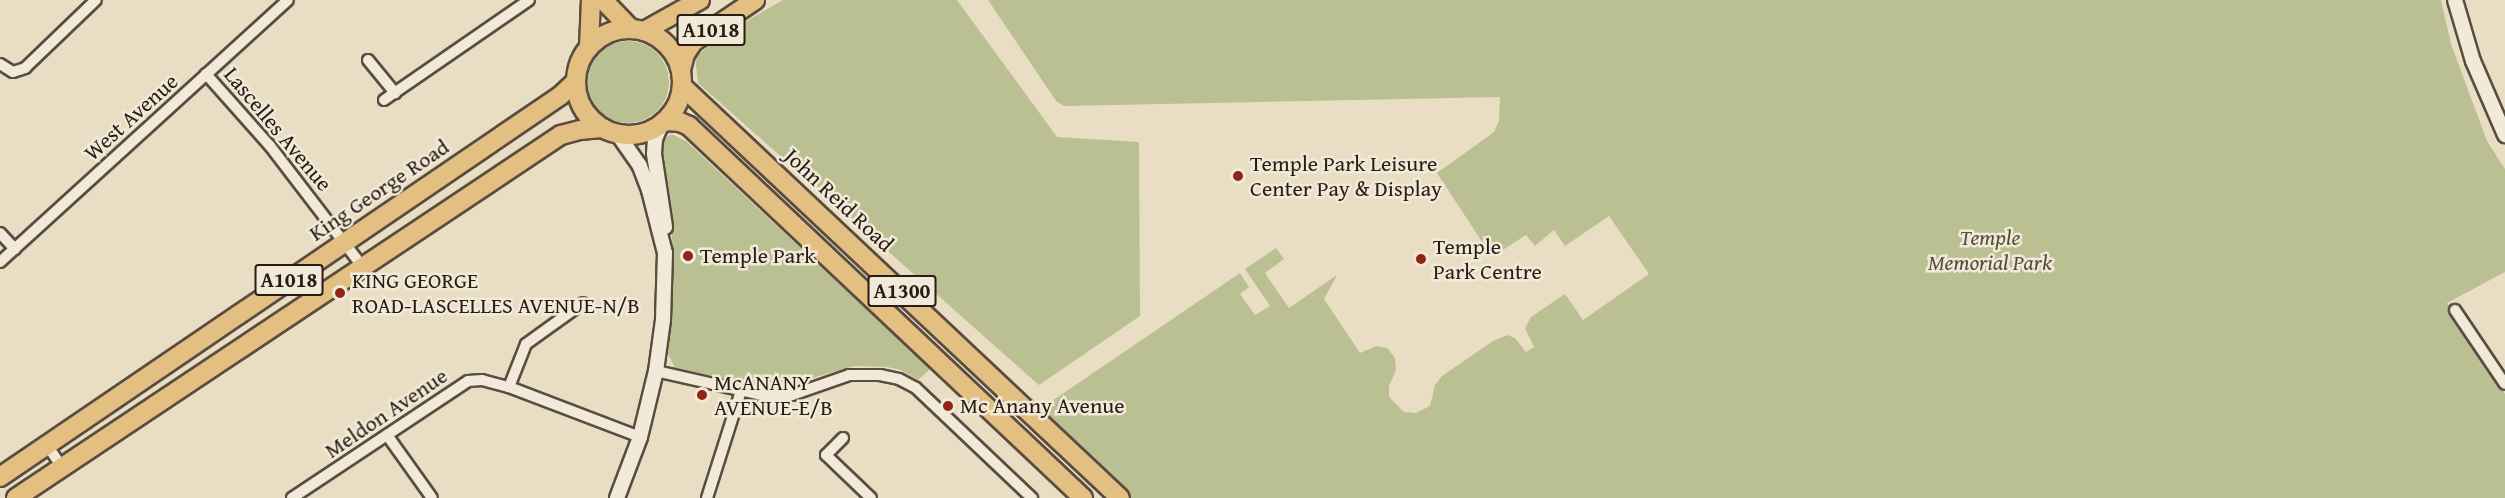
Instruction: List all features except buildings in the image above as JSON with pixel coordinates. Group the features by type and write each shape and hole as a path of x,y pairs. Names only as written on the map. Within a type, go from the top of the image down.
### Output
{"main road":[{"path":"589,47 591,0"},
{"path":"603,0 637,30 667,45 682,78 680,99 664,123 648,132 633,135 610,131 588,116 579,100 576,81 582,57 589,47 608,33 637,30"},
{"name":"A1018","path":"637,30 699,0"},
{"name":"A1018","path":"682,78 685,54 693,42 755,0"},
{"name":"John Reid Road","path":"682,78 1120,498"},
{"name":"King George Road","path":"0,477 560,96 576,81"},
{"name":"A1300","path":"664,123 680,122 689,126 1083,498"},
{"name":"A1018","path":"16,498 561,135 580,130 610,131"}],"street":[{"path":"0,64 13,72 24,68 96,0"},
{"name":"West Avenue","path":"0,262 288,0"},
{"path":"384,100 529,0"},
{"path":"2455,0 2473,61 2505,135"},
{"path":"368,60 395,93"},
{"name":"Lascelles Avenue","path":"206,74 270,146 363,267"},
{"path":"617,498 640,437 656,371 663,320 665,253 663,204 654,154 655,139 664,123"},
{"path":"610,131 640,166 649,189 665,253"},
{"path":"0,233 15,249"},
{"path":"509,387 526,344 583,303"},
{"path":"2455,310 2505,384"},
{"path":"656,371 770,396 792,395 849,375 880,375 899,379 916,388 1031,498"},
{"name":"Meldon Avenue","path":"292,498 468,381 482,380 509,387 640,437"},
{"path":"706,498 741,391"},
{"path":"387,435 432,498"},
{"path":"843,438 826,455 871,498"},
{"path":"47,445 62,467"}],"green space":[{"path":"783,0 957,0 1057,137 1139,142 1140,316 1039,385 698,83 695,58 717,38"},
{"name":"Temple Memorial Park","path":"988,0 2441,0 2451,44 2487,141 2505,169 2505,272 2447,303 2505,394 2505,498 1129,498 1051,423 1049,412 1052,401 1240,273 1249,287 1240,294 1255,315 1270,306 1245,269 1276,248 1284,259 1265,273 1289,308 1337,275 1324,299 1360,353 1376,346 1387,348 1395,358 1396,370 1389,386 1389,397 1404,412 1416,413 1430,406 1435,385 1442,376 1493,341 1507,335 1515,338 1526,352 1534,347 1525,328 1531,317 1565,294 1583,320 1649,274 1609,216 1565,246 1554,230 1535,246 1526,235 1492,257 1437,173 1494,132 1499,121 1500,97 1064,106 1056,101"},
{"path":"628,41 644,44 657,53 666,66 669,82 666,98 657,111 644,120 628,123 612,120 599,111 590,98 587,82 590,66 599,53 612,44"},
{"path":"671,134 686,141 930,369 918,380 901,370 887,367 854,366 775,389 675,368 668,354 673,272 672,235 660,149 664,140"}],"place":[{"name":"Temple Park Leisure Center Pay & Display","path":"1238,176"},
{"name":"Temple Park","path":"688,256"},
{"name":"Temple Park Centre","path":"1421,259"},
{"name":"KING GEORGE ROAD-LASCELLES AVENUE-N/B","path":"340,293"},
{"name":"McANANY AVENUE-E/B","path":"702,395"},
{"name":"Mc Anany Avenue","path":"948,406"}]}
